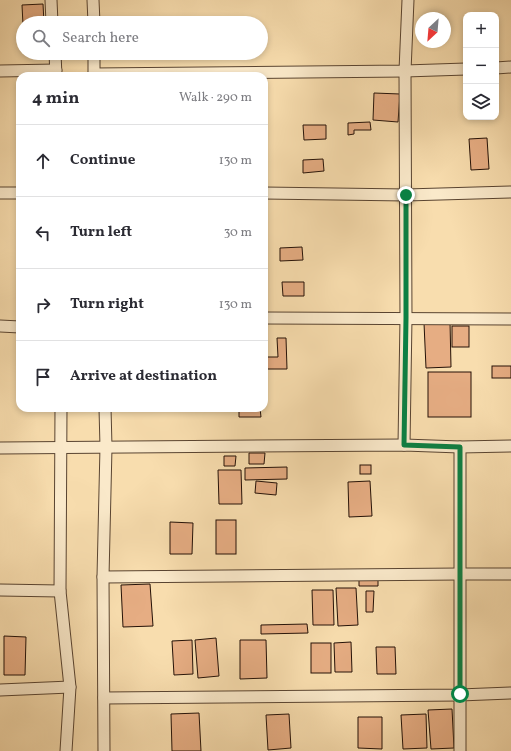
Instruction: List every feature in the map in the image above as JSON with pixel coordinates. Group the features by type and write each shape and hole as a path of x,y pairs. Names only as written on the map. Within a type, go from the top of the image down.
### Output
{"street":[{"path":"51,0 52,16"},
{"path":"93,0 94,16"},
{"path":"404,445 406,318 405,71 408,0"},
{"path":"55,60 56,72"},
{"path":"94,60 94,72"},
{"path":"499,68 511,67"},
{"path":"268,73 463,69"},
{"path":"0,70 37,72"},
{"path":"268,193 406,195 511,192"},
{"path":"0,193 16,193"},
{"path":"268,318 511,319"},
{"path":"0,326 16,327"},
{"path":"61,412 60,590 70,686 66,751"},
{"path":"104,751 103,576 106,447 105,412"},
{"path":"0,448 404,445 460,447 511,446"},
{"path":"460,447 460,751"},
{"path":"103,576 511,574"},
{"path":"0,590 60,590"},
{"path":"0,690 70,686"},
{"path":"104,698 511,693"}],"building":[{"path":"43,4 44,16 23,16 22,5"},
{"path":"374,93 400,94 398,122 373,120"},
{"path":"370,122 371,130 354,130 354,134 348,135 348,123"},
{"path":"303,125 326,125 326,139 304,140"},
{"path":"487,138 489,169 471,170 469,139"},
{"path":"323,159 324,171 303,173 303,160"},
{"path":"302,247 303,260 280,261 280,248"},
{"path":"282,282 304,282 304,296 283,296"},
{"path":"450,322 451,367 426,368 424,323"},
{"path":"452,326 469,326 469,347 452,347"},
{"path":"277,338 286,338 287,369 268,369 268,357 278,357"},
{"path":"492,366 511,366 511,378 492,378"},
{"path":"428,372 471,372 471,417 428,417"},
{"path":"239,412 260,412 261,417 239,417"},
{"path":"249,453 265,453 264,464 249,464"},
{"path":"224,456 236,456 235,466 224,466"},
{"path":"360,465 371,465 371,474 360,474"},
{"path":"287,467 287,479 245,480 245,468"},
{"path":"218,470 241,470 242,504 219,504"},
{"path":"256,481 277,483 276,495 255,493"},
{"path":"370,481 372,516 349,517 348,482"},
{"path":"216,520 236,520 236,554 216,554"},
{"path":"170,522 193,523 192,554 170,554"},
{"path":"378,577 378,586 359,586 359,578"},
{"path":"150,584 153,626 123,627 121,585"},
{"path":"336,588 356,588 358,625 338,626"},
{"path":"312,590 333,590 334,625 313,625"},
{"path":"366,591 374,591 373,612 366,612"},
{"path":"307,624 308,633 261,634 261,625"},
{"path":"4,636 26,637 25,675 4,675"},
{"path":"216,638 219,676 198,678 195,640"},
{"path":"192,640 193,674 174,675 172,641"},
{"path":"240,640 266,640 267,678 240,679"},
{"path":"351,642 352,672 335,672 334,643"},
{"path":"311,643 331,643 331,673 311,673"},
{"path":"376,647 395,647 396,674 377,674"},
{"path":"452,709 454,748 431,749 428,710"},
{"path":"199,713 201,751 172,751 171,714"},
{"path":"289,714 291,748 268,750 266,715"},
{"path":"426,714 427,748 403,749 401,715"},
{"path":"358,717 382,717 382,749 358,748"}],"route":[{"path":"406,195 404,445 460,447 460,694"}]}
